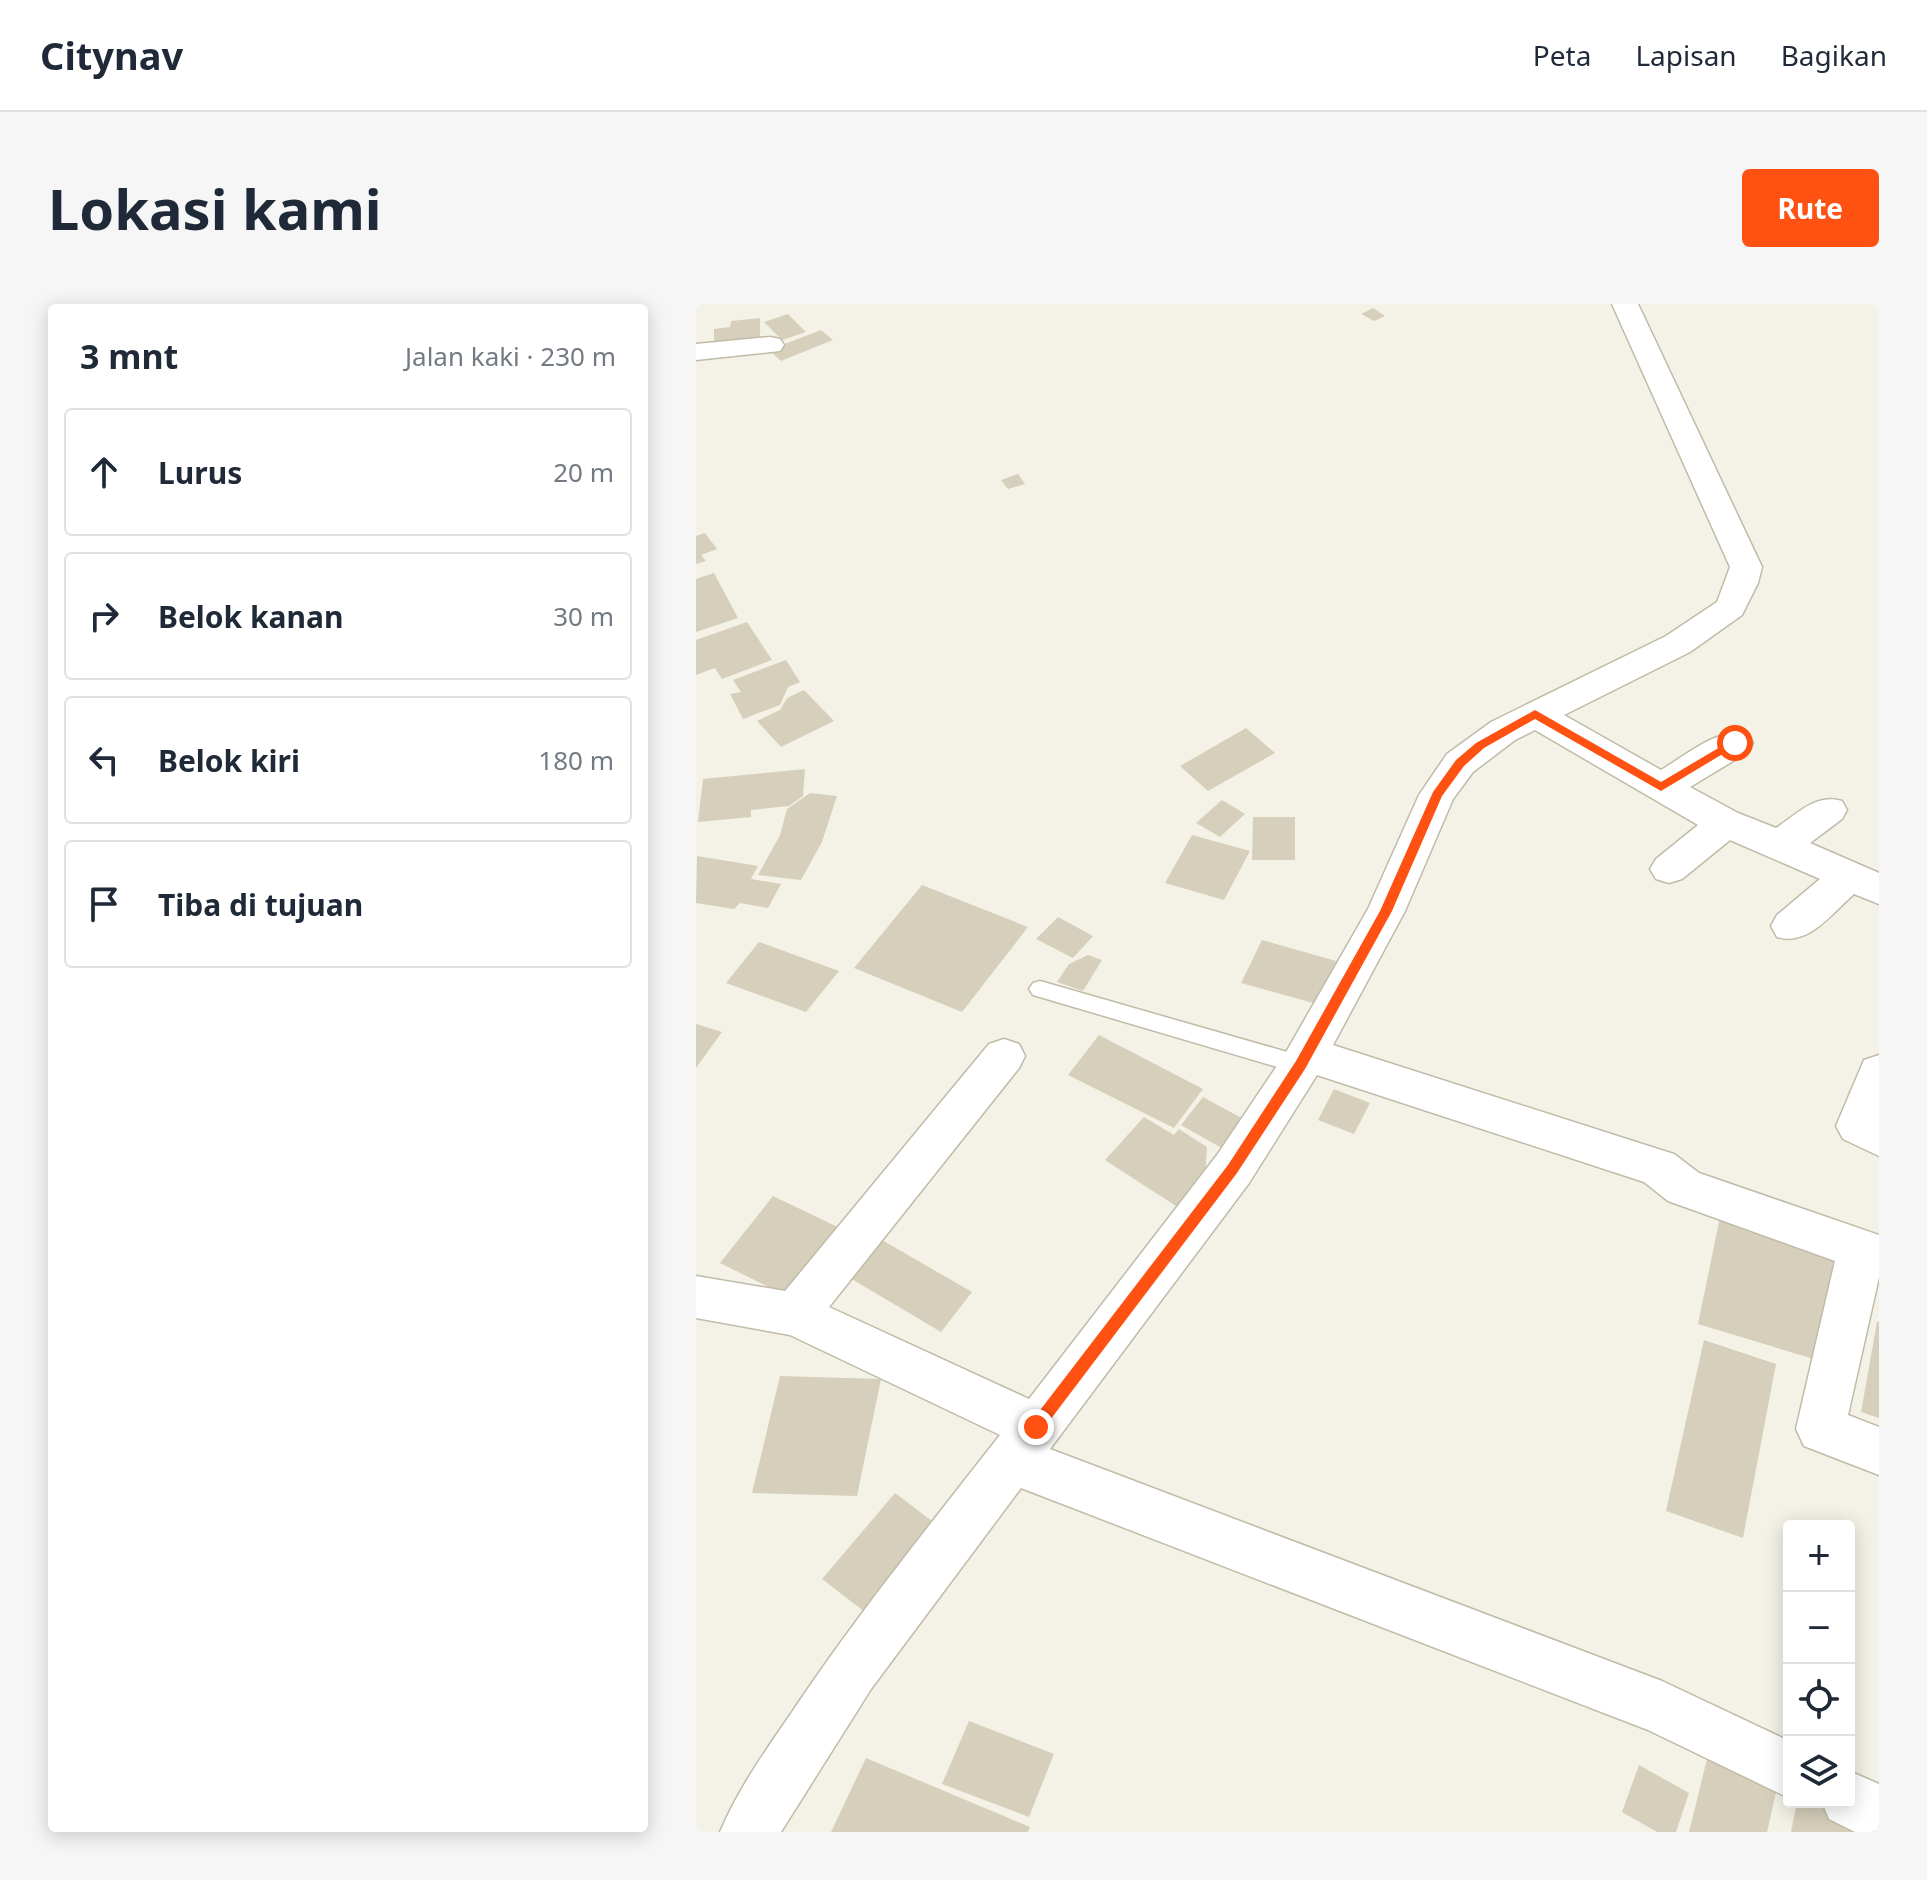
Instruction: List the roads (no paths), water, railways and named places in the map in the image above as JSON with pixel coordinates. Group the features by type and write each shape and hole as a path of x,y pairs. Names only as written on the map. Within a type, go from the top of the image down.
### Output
{"street":[{"path":"749,1832 852,1670 1233,1169 1301,1063 1386,911 1437,795 1460,763 1480,745 1535,714 1678,644 1730,608 1746,567 1632,325 1625,304"},
{"path":"696,352 770,345"},
{"path":"1535,714 1725,823 1864,883"},
{"path":"1661,787 1735,743"},
{"path":"1780,845 1829,810"},
{"path":"1669,869 1725,823"},
{"path":"1791,926 1864,883"},
{"path":"795,1314 1004,1056"},
{"path":"1301,1063 1658,1168 1684,1187 1869,1252 1821,1429 1879,1451"},
{"path":"1879,1072 1858,1126 1879,1137"},
{"path":"696,1297 795,1314 1024,1443 1662,1708 1783,1767"},
{"path":"1855,1802 1879,1814"}],"lane":[{"path":"1040,989 1301,1063"}]}
